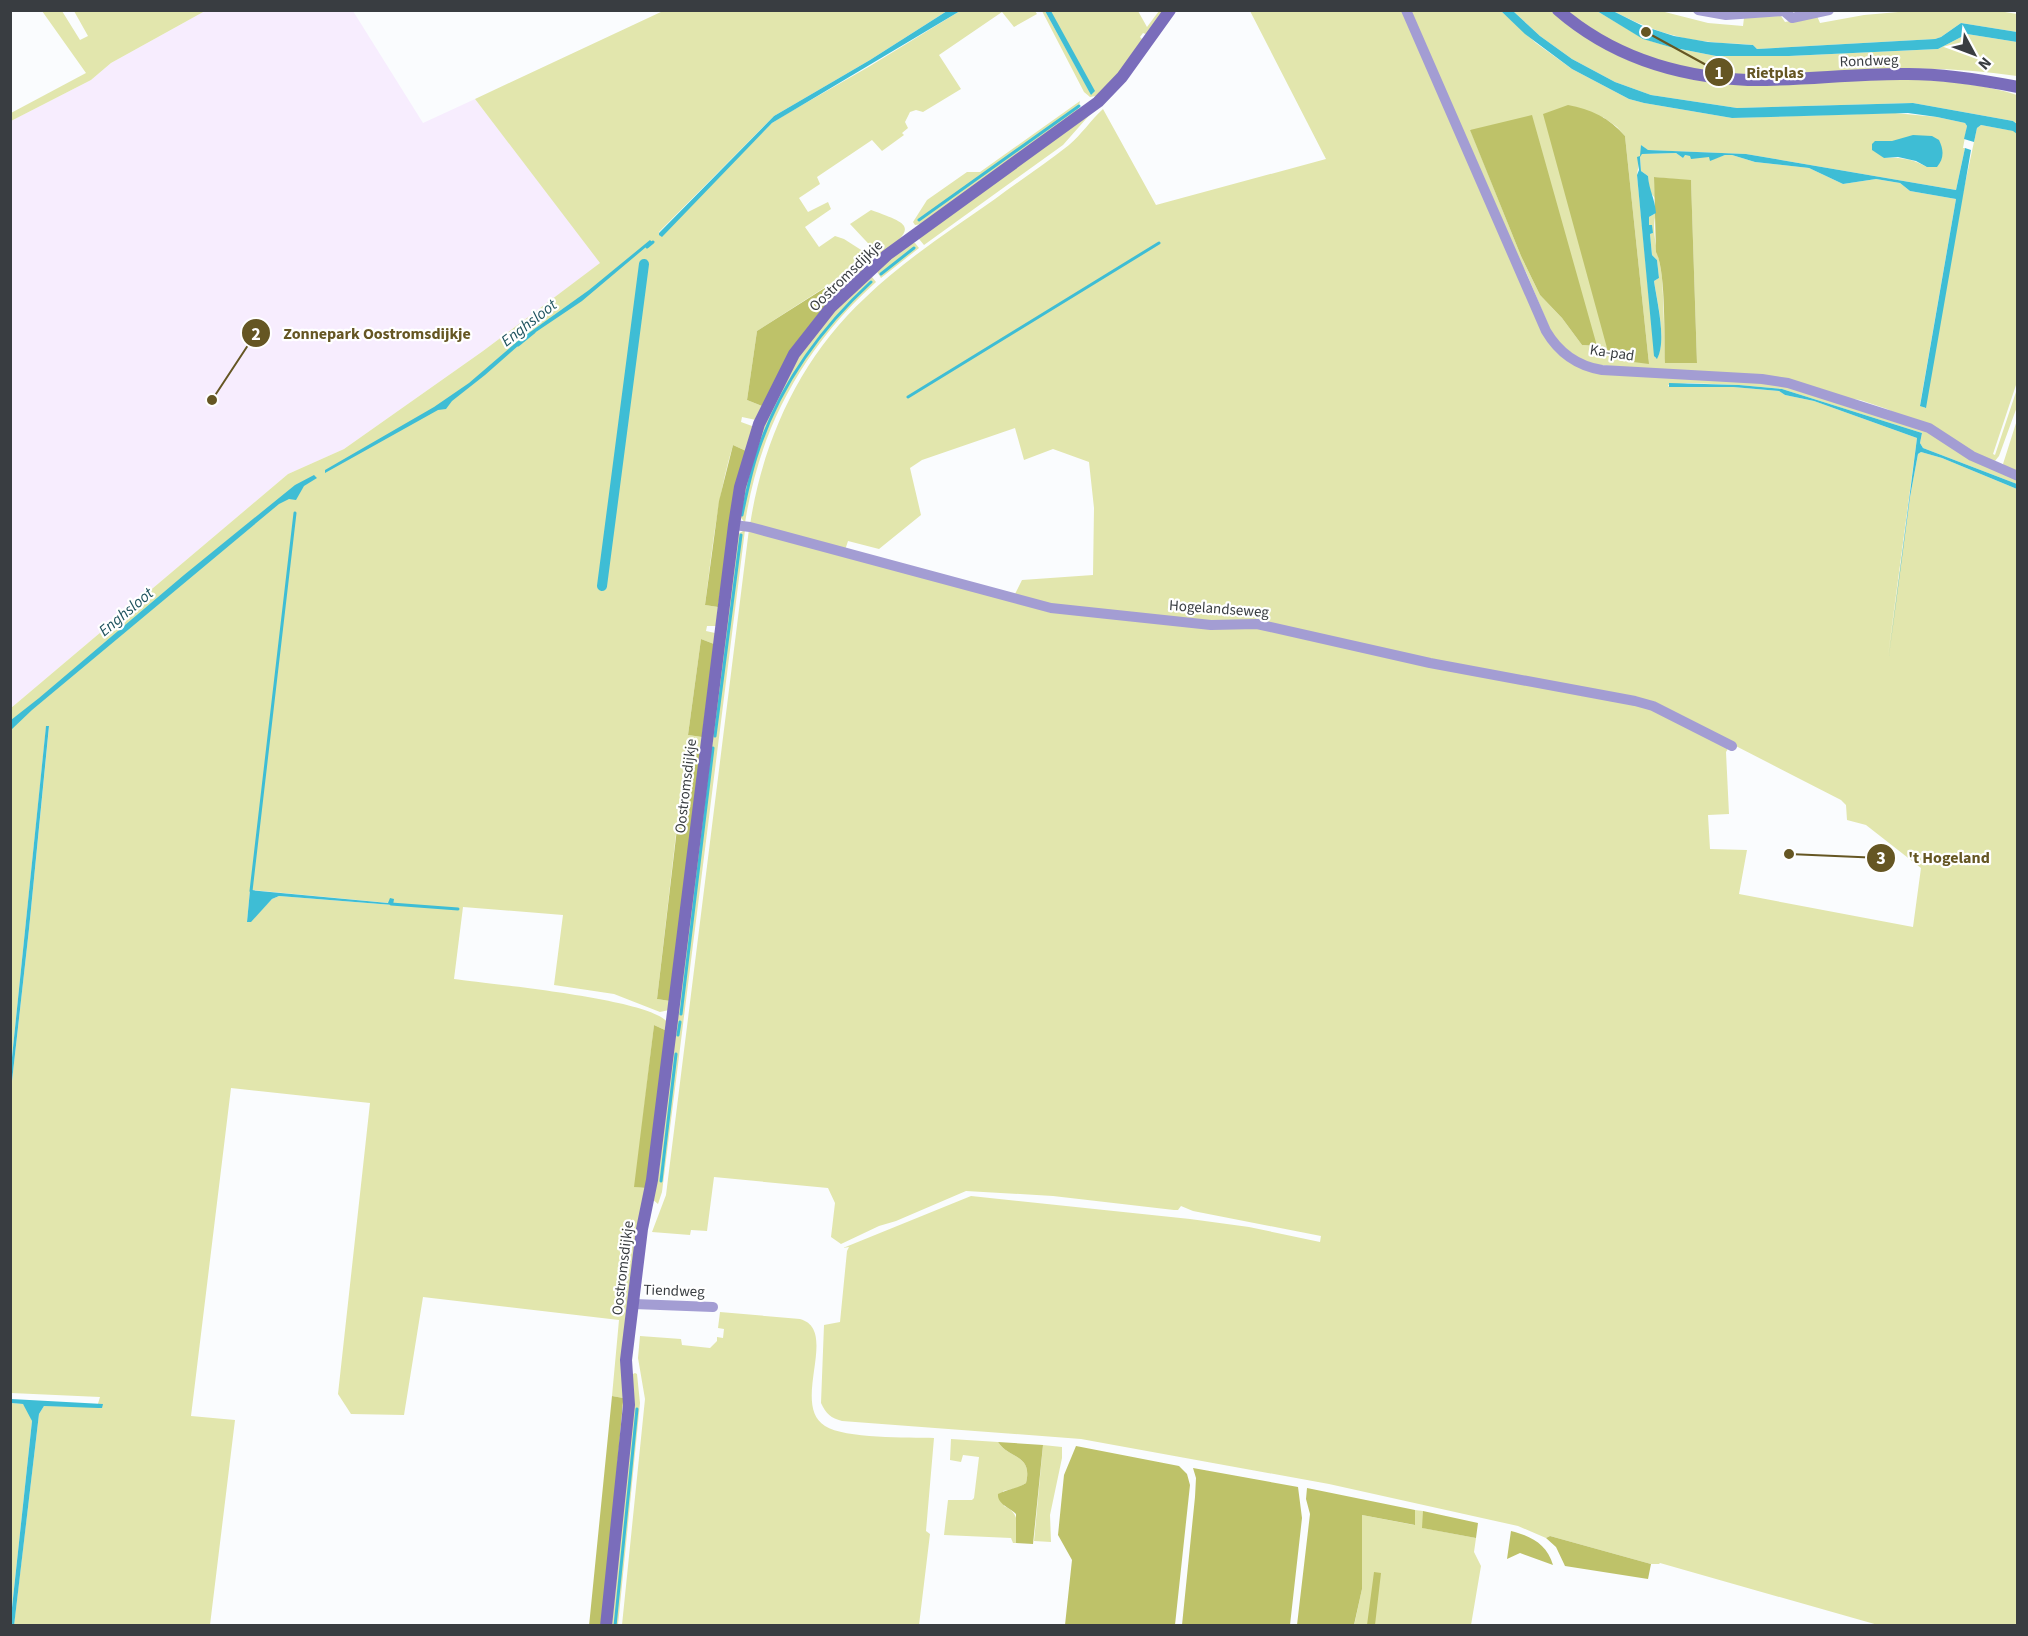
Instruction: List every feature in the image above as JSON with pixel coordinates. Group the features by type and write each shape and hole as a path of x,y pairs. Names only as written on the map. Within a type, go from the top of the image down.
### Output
{"street":[{"name":"Oostromsdijkje","path":"606,1626 629,1405 626,1360 642,1229 654,1169 734,525 740,487 759,424 794,354 831,307 887,255 1098,102 1122,77 1170,10"},
{"name":"Ka-pad","path":"1406,10 1546,332 1552,343 1564,354 1577,363 1602,370 1762,379 1788,383 1929,428 1972,456 2018,476"},
{"name":"Rondweg","path":"1558,10 1606,44 1651,64 1680,72 1747,80 1908,74 1980,79 2018,87"},
{"path":"1698,10 1726,15 1784,11 1792,18 1829,10"},
{"name":"Hogelandseweg","path":"734,525 750,527 1051,608 1211,625 1257,624 1430,663 1635,701 1653,706 1732,746"},
{"name":"Tiendweg","path":"634,1304 713,1307"}],"shaded area":[{"path":"205,11 353,11 423,123 475,99 601,263 483,351 344,449 288,474 11,708 11,121 91,80 111,63"}],"green space":[{"path":"1921,10 1993,10 2017,14 2017,32 1961,23 1935,39 1757,49 1753,45 1716,43 1672,35 1613,11 1661,11 1708,23 1743,26 1744,18 1781,16 1785,22 1817,16 1820,23 1864,15"},
{"path":"42,11 62,11 80,40 88,36 74,11 205,11 111,63 91,80 11,121 11,113 86,73"},
{"path":"663,11 947,11 870,60 774,116 659,232 659,235 772,123 960,11 1035,11 1037,14 1014,27 1002,12 939,55 961,89 923,112 916,110 910,112 905,122 908,128 902,133 904,135 882,151 872,140 817,177 820,184 799,198 808,212 828,202 831,209 805,227 819,247 835,236 869,255 869,259 863,264 864,269 838,293 830,284 757,331 747,400 762,406 756,420 742,417 741,422 754,429 746,451 733,445 723,485 705,605 718,607 716,626 707,626 706,631 715,633 714,644 701,639 688,735 702,737 700,754 686,752 683,773 657,999 670,1001 669,1010 660,1012 614,994 554,985 563,915 463,907 454,979 603,1000 656,1014 668,1023 667,1031 654,1025 635,1187 646,1188 623,1398 612,1396 619,1320 423,1297 404,1415 351,1414 338,1394 370,1103 231,1088 191,1416 235,1420 210,1625 14,1625 39,1414 44,1406 97,1407 100,1397 11,1393 11,1090 49,727 46,727 11,1067 11,708 288,474 344,449 483,351 600,263 475,99","holes":["250,890 389,903 393,899 393,905 279,896 272,899 251,921 247,922"]},
{"path":"1042,11 1045,11 1091,94 1048,11 1138,11 1147,27 1159,11 1165,11 1148,35 1143,33 1140,37 1144,41 1122,69 1096,96 1090,97 1084,92"},
{"path":"1250,11 1403,11 1544,333 1553,348 1567,360 1594,371 1762,381 1786,385 1929,430 1971,459 2017,479 2017,484 1923,448 1920,443 1922,433 1782,389 1688,383 1668,385 1669,387 1733,387 1779,391 1785,395 1814,401 1917,438 1888,655 1918,454 1921,452 1942,458 2017,489 2017,1625 1878,1625 1660,1563 1651,1564 1550,1536 1546,1538 1518,1526 1329,1484 1081,1439 842,1421 829,1415 821,1403 824,1325 840,1322 849,1247 843,1248 971,1196 1190,1219 1249,1227 1320,1242 1321,1236 1193,1211 1181,1206 1178,1210 1174,1210 1053,1196 966,1191 841,1244 831,1237 835,1203 828,1188 714,1177 707,1231 691,1230 690,1235 652,1232 666,1195 749,529 1051,610 1188,626 1257,626 1463,672 1652,708 1729,747 1726,752 1729,814 1708,815 1710,849 1747,850 1739,894 1913,927 1921,868 1866,825 1847,820 1846,805 1841,800 1654,704 1463,668 1256,622 1212,623 1081,610 1037,603 1014,596 1022,580 1093,575 1094,508 1089,462 1053,449 1024,460 1015,428 922,460 910,468 921,515 879,549 848,541 845,550 750,525 764,462 788,401 822,346 842,321 880,284 912,258 1069,145 1103,109 1156,205 1326,159"},
{"path":"1409,11 1501,11 1536,43 1572,69 1629,99 1644,103 1732,118 1895,113 1937,117 1965,123 1967,126 1963,148 1965,148 1956,190 1746,154 1647,150 1641,145 1642,154 1676,153 1683,158 1684,155 1710,157 1710,160 1732,155 1755,162 1809,168 1843,184 1876,179 1900,183 1910,191 1956,199 1920,405 1925,408 1961,202 1977,128 1981,125 2014,131 2018,134 2017,382 1993,454 1995,455 2017,389 2018,404 1999,456 1995,461 1988,460 1887,409 1791,381 1587,364 1555,341 1526,272 1517,259","holes":["1603,117 1625,136 1649,364","1470,129 1597,346 1582,345 1562,318 1540,295 1521,256","1875,141 1892,141 1927,167 1906,159 1884,158","1640,156 1641,171 1648,176 1649,191 1655,198 1654,177 1691,181 1697,363 1665,363 1662,278 1654,229 1656,213 1649,217 1649,226 1653,233 1650,234 1652,255 1657,260 1659,278 1654,281 1661,342 1660,351 1655,358 1637,175"]},
{"path":"1513,11 1551,11 1607,50 1630,61 1673,75 1919,79 1994,89 2017,95 2017,124 2013,121 1913,103 1737,108 1651,95 1615,82 1572,59 1540,36"},
{"path":"1565,11 1597,11 1644,39 1670,47 1716,56 1789,56 1938,49 1967,34 2017,42 2017,76 1936,69 1775,75 1708,72 1676,66 1633,52"},
{"path":"1080,101 1078,111 922,224 915,225 913,222 927,200 967,172 980,172"},
{"path":"1568,105 1599,115 1625,136 1649,364 1610,359 1543,114"},
{"path":"1093,111 1063,145 924,245 919,239 920,235"},
{"path":"1532,115 1597,346 1582,345 1562,318 1540,295 1521,256 1470,130"},
{"path":"1654,177 1691,180 1697,363 1665,363 1663,289 1656,252"},
{"path":"871,210 895,219 905,228 900,239 880,256 850,224"},
{"path":"911,242 919,248 881,278 876,270"},
{"path":"869,277 876,282 827,333 789,390 762,454 752,487 745,523 739,515 749,472 763,429 781,388 819,329"},
{"path":"831,284 838,293 762,406 747,400 757,331"},
{"path":"2017,420 2017,473 2003,464"},
{"path":"733,445 746,451 738,476 718,607 705,605 719,501"},
{"path":"745,530 662,1192 658,1204 652,1199 736,535"},
{"path":"701,639 714,644 702,737 688,735"},
{"path":"686,752 700,754 670,1001 657,999"},
{"path":"654,1025 667,1031 646,1188 634,1187"},
{"path":"720,1312 800,1319 811,1326 816,1337 812,1402 816,1416 825,1426 861,1435 934,1438 926,1531 930,1534 919,1625 622,1625 645,1399 638,1358 640,1336 681,1339 682,1345 710,1348 717,1341 717,1337 723,1338 724,1329 718,1328"},
{"path":"633,1374 637,1374 640,1403 618,1625 610,1626"},
{"path":"612,1396 623,1398 623,1402 603,1625 589,1626"},
{"path":"11,1403 23,1404 29,1411 32,1421 11,1617"},
{"path":"951,1439 998,1442 1023,1462 1027,1474 1026,1483 1018,1488 1003,1491 1004,1506 1013,1512 1017,1521 1016,1543 1013,1543 1011,1538 944,1535 948,1500 972,1500 974,1498 979,1457 963,1455 961,1462 950,1460"},
{"path":"998,1442 1043,1445 1033,1544 1016,1543 1016,1514 998,1497 998,1494 1026,1483 1026,1467 1019,1458 1008,1452"},
{"path":"1043,1445 1062,1447 1062,1458 1050,1515 1051,1542 1034,1541"},
{"path":"1076,1446 1179,1466 1187,1474 1190,1485 1175,1625 1065,1625 1072,1560 1058,1535 1064,1475"},
{"path":"1193,1468 1298,1487 1302,1518 1290,1625 1182,1625 1195,1497 1196,1478"},
{"path":"1307,1488 1415,1510 1415,1525 1362,1515 1362,1589 1354,1625 1297,1625 1310,1514 1306,1499"},
{"path":"1415,1510 1423,1511 1423,1528 1476,1538 1474,1552 1481,1566 1471,1625 1354,1626 1362,1589 1362,1515 1414,1525"},
{"path":"1423,1511 1478,1523 1476,1538 1422,1528"},
{"path":"1511,1531 1525,1535 1542,1546 1553,1565 1520,1553 1507,1559"},
{"path":"1550,1536 1651,1564 1648,1579 1565,1566 1556,1547 1546,1538"},
{"path":"1374,1572 1381,1573 1375,1625 1367,1625"}],"water":[{"path":"947,11 960,11 772,123 662,237 659,235 774,116 870,60"},
{"path":"1045,11 1051,11 1095,91 1091,95"},
{"path":"1501,11 1513,11 1540,36 1572,59 1615,82 1651,95 1737,108 1913,103 2013,121 2017,124 2017,134 2013,131 1981,125 1977,128 1974,142 1964,139 1967,126 1965,123 1908,113 1732,118 1644,103 1629,99 1572,69 1525,34"},
{"path":"1597,11 1613,11 1643,26 1674,36 1708,42 1753,45 1757,49 1935,39 1961,23 2017,32 2017,42 1967,34 1938,49 1789,56 1716,56 1643,39"},
{"path":"1913,135 1932,136 1939,140 1943,154 1937,167 1927,167 1916,161 1898,157 1884,158 1872,150 1872,144 1875,141 1892,141"},
{"path":"1641,145 1648,150 1746,154 1956,190 1965,148 1971,150 1926,408 1920,406 1956,199 1910,191 1900,183 1876,179 1843,184 1809,168 1755,162 1732,155 1725,155 1710,161 1709,157 1691,159 1690,156 1685,155 1683,158 1676,153 1642,154 1640,157 1641,171 1648,176 1656,213 1649,217 1649,225 1652,225 1653,233 1650,234 1652,255 1657,260 1659,278 1654,281 1661,332 1657,359 1654,356 1637,175 1639,170 1637,157 1640,156"},
{"path":"650,240 652,242 582,301 527,338 452,401 446,409 438,410 325,473 325,470 434,407 469,383 519,340 589,290"},
{"path":"1669,383 1782,389 1922,433 1920,443 1923,448 2017,484 2017,489 1942,458 1921,452 1918,454 1910,497 1889,656 1917,438 1814,401 1785,395 1779,391 1733,387 1669,387"},
{"path":"314,475 317,478 304,486 296,500 289,499 279,504 11,730 11,720 295,485"},
{"path":"46,726 49,726 11,1090 11,1067"},
{"path":"250,890 388,903 390,898 394,899 393,905 279,896 272,899 251,922 247,922"},
{"path":"11,1399 103,1404 102,1408 44,1406 39,1414 14,1626 11,1625 11,1617 32,1421 23,1404 11,1403"}],"waterway":[{"path":"919,220 1079,106"},
{"name":"Enghsloot","path":"647,247 653,242"},
{"path":"908,397 1159,243"},
{"path":"881,274 914,248"},
{"path":"602,586 644,264"},
{"path":"742,515 756,457 765,431 788,384 817,340 871,282"},
{"name":"Enghsloot","path":"518,345 534,332"},
{"path":"253,892 251,891 295,513"},
{"path":"715,736 741,535"},
{"path":"681,1014 713,748"},
{"path":"391,904 458,909"},
{"path":"678,1035 680,1022"},
{"path":"661,1181 676,1054"},
{"path":"615,1626 637,1409"}],"place":[{"name":"Rietplas","path":"1646,32"},
{"name":"Zonnepark Oostromsdijkje","path":"212,400"},
{"name":"'t Hogeland","path":"1789,854"}]}
